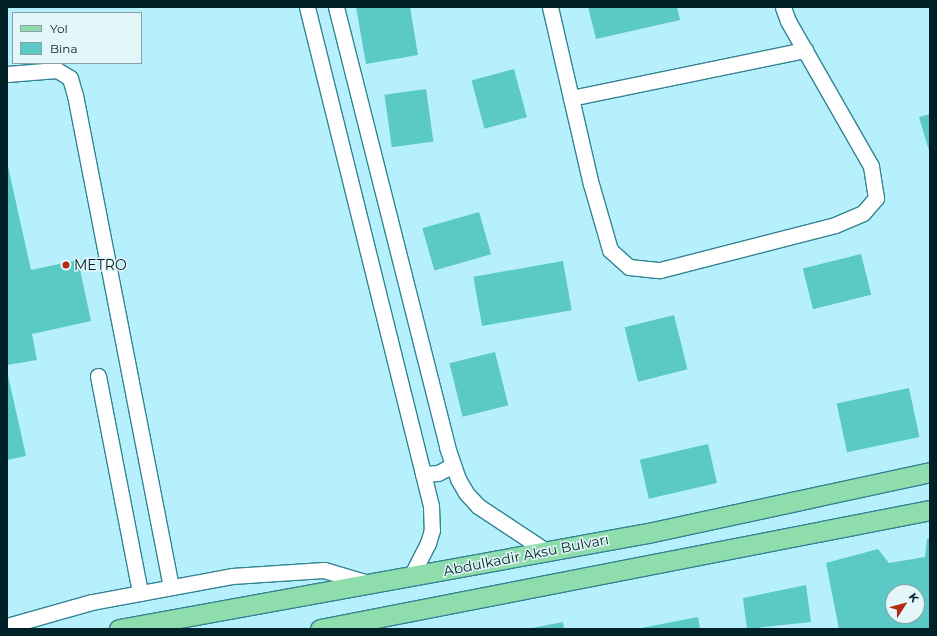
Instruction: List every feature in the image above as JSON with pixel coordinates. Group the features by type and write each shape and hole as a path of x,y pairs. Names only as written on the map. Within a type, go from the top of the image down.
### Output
{"main road":[{"name":"Abdulkadir Aksu Bulvarı","path":"119,629 411,577 648,532 930,472"},
{"path":"320,629 930,510"}],"street":[{"path":"307,7 431,506 432,530 428,543 411,577"},
{"path":"336,7 453,465 461,487 471,500 491,516 546,551"},
{"path":"550,7 591,184 610,250 629,267 660,270 834,225 863,213 876,198 871,166 805,50 783,7"},
{"path":"571,98 805,50"},
{"path":"7,74 57,70 70,78 75,95 171,587"},
{"path":"98,376 140,593"},
{"path":"423,474 438,473 453,465"},
{"path":"7,626 92,602 232,576 324,570 371,584"}],"building":[{"path":"356,7 410,7 418,55 366,64"},
{"path":"588,7 677,7 680,20 596,39"},
{"path":"514,69 527,117 484,129 471,80"},
{"path":"426,89 433,141 392,147 384,95"},
{"path":"930,114 930,154 919,117"},
{"name":"METRO","path":"7,162 31,270 78,260 91,321 32,334 37,360 7,365"},
{"path":"479,212 491,254 434,271 422,228"},
{"path":"861,254 871,295 813,309 803,269"},
{"path":"563,261 572,310 482,326 473,277"},
{"path":"674,315 688,369 638,382 625,327"},
{"path":"495,352 508,405 463,417 449,363"},
{"path":"7,371 26,456 7,460"},
{"path":"909,388 919,437 847,452 837,403"},
{"path":"708,444 717,483 649,499 640,460"},
{"path":"930,538 930,629 839,629 826,563 878,549 889,563 925,557 927,539"},
{"path":"806,585 811,622 747,629 743,598"},
{"path":"698,617 700,629 641,629 641,628"},
{"path":"563,622 564,629 532,629 532,628"}],"place":[{"name":"METRO","path":"66,265"}]}
